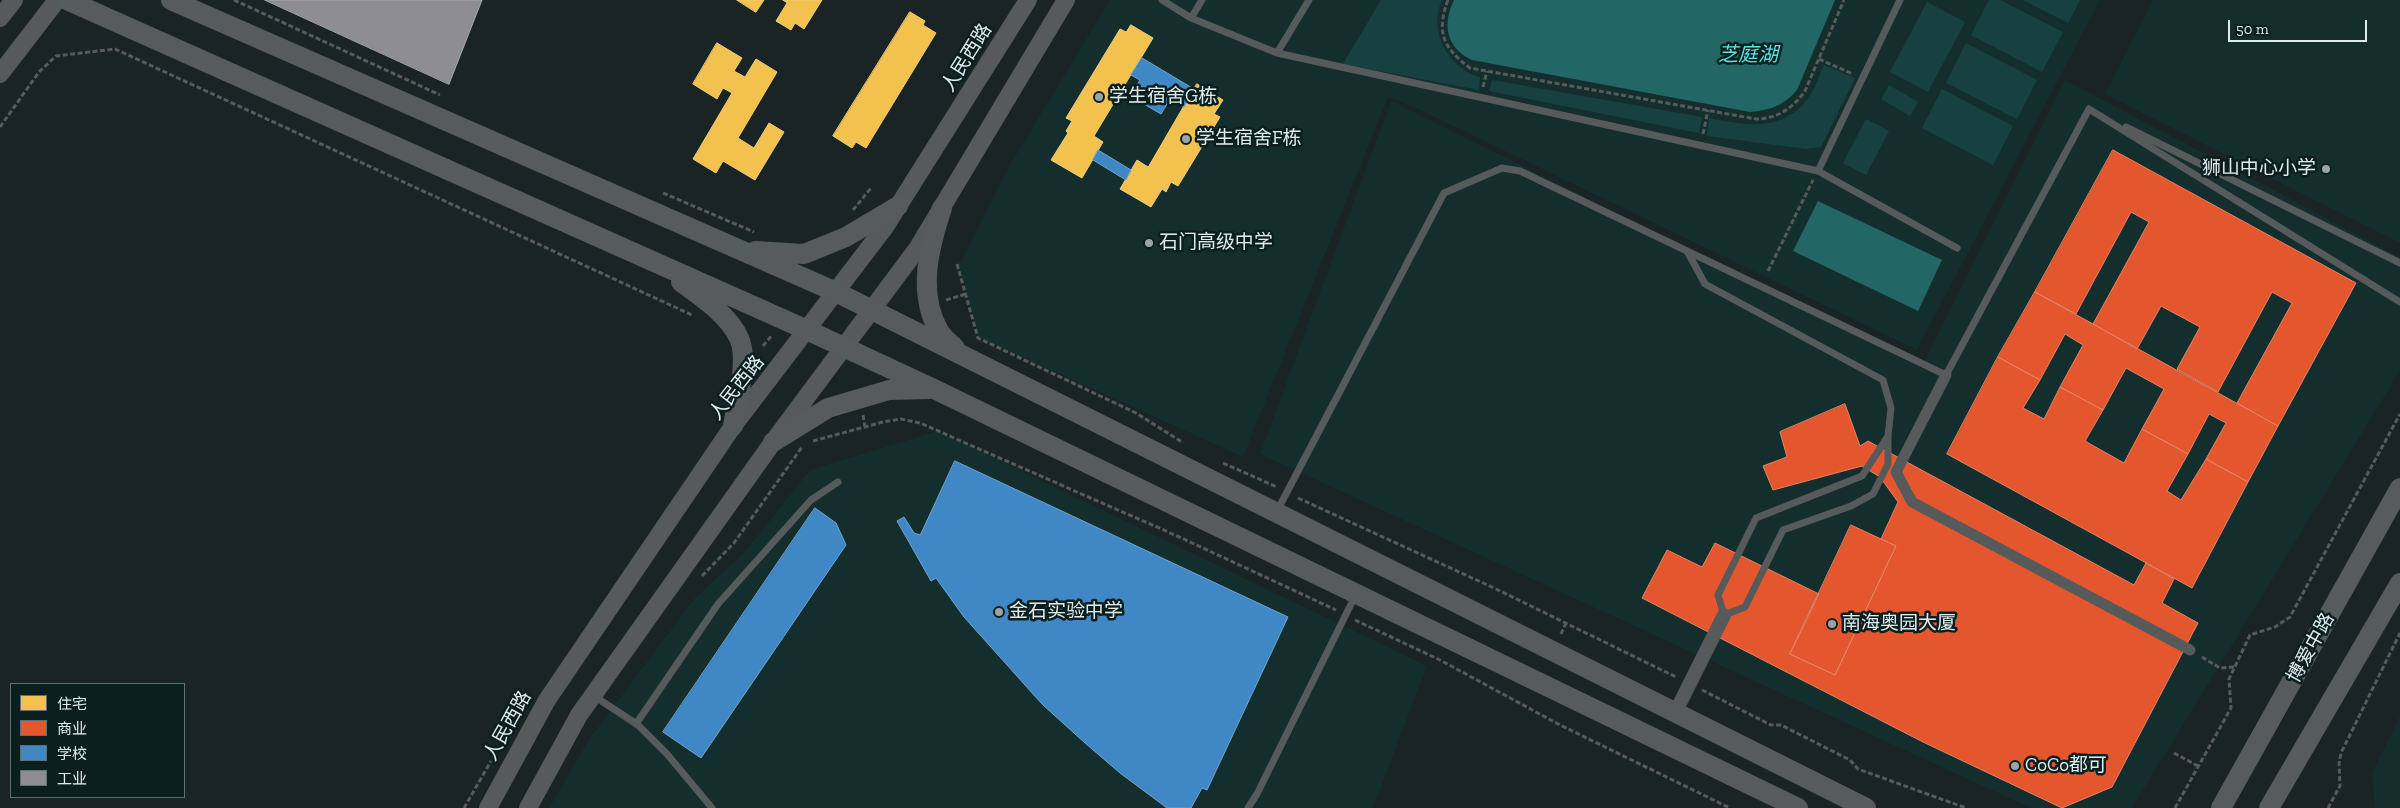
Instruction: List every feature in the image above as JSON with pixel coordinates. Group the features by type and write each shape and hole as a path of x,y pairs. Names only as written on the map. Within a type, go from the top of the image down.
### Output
{"main road":[{"path":"67,0 807,330 934,389 1798,808"},
{"path":"171,0 836,292 1866,808"},
{"path":"741,250 804,254 846,237 898,206"},
{"path":"942,208 931,242 927,295 932,316 940,333 964,356"},
{"path":"660,265 730,323 740,339 743,357 733,426"},
{"path":"773,442 828,408 889,390 934,389"},
{"name":"博爱中路","path":"2221,808 2400,488"},
{"path":"2269,808 2400,583"}],"street":[{"path":"0,18 14,0"},
{"path":"0,74 57,0"},
{"name":"人民西路","path":"488,808 547,700 733,426 836,292 898,206 1028,0"},
{"path":"528,808 579,715 773,442 917,249 1066,0"},
{"path":"1946,375 1896,472 1912,502 2190,650"},
{"path":"1675,713 1724,616"}],"lane":[{"path":"1162,0 1192,18 1277,53 1818,171 1957,248"},
{"path":"1192,18 1202,0"},
{"path":"1277,53 1310,0"},
{"path":"1818,171 1864,79 1900,0"},
{"path":"2090,109 2400,263"},
{"path":"2090,109 2400,302"},
{"path":"1276,513 1444,193 1502,168 1520,171 1946,375 2090,109"},
{"path":"1687,251 1705,284 1883,380 1891,408 1888,464 1873,494 1851,506 1783,530 1744,606 1724,616 1718,595 1756,518 1862,476 1888,436"},
{"path":"636,724 718,604 811,500 838,482"},
{"path":"1248,808 1257,794 1356,594"},
{"path":"593,695 636,724 667,754 712,808"}],"path":[{"path":"234,0 449,99"},
{"path":"1448,0 1442,17 1443,37 1454,56 1470,68 1756,119 1768,119 1796,104 1805,91 1844,0"},
{"path":"0,127 39,72 56,56 114,49 696,317"},
{"path":"1819,59 1864,79"},
{"path":"1700,145 1708,110"},
{"path":"1768,271 1818,171"},
{"path":"849,214 871,188"},
{"path":"656,190 759,234"},
{"path":"957,264 978,338 1136,413 1183,443"},
{"path":"941,302 966,294"},
{"path":"763,346 772,334"},
{"path":"757,347 763,346 770,350"},
{"path":"2175,808 2231,708 2229,679 2250,635 2275,627 2290,617 2400,414"},
{"path":"695,582 734,543 805,443 901,419 940,430 1176,535 1332,608"},
{"path":"1218,460 1263,481"},
{"path":"1316,506 1566,623 1663,671"},
{"path":"1561,634 1566,623"},
{"path":"1379,631 1440,660 1560,725 1730,808"},
{"path":"2328,808 2340,786 2339,764 2341,753 2400,632"},
{"path":"2190,650 2220,668 2234,667"},
{"path":"1718,697 1771,725 1781,725 1850,760 1858,768 1966,808"},
{"path":"2174,753 2198,766"},
{"path":"464,808 495,755"}],"shaded area":[{"name":"石门高级中学","path":"1110,0 2100,0 1917,350 1414,107 1388,97 1243,457 979,337 959,265 1005,173"},
{"path":"1381,0 1442,0 1438,12 1439,35 1450,57 1469,73 1480,77 1479,90 1343,64"},
{"path":"1989,0 2000,0 2063,32 2042,72 1971,35"},
{"path":"2023,0 2080,0 2068,23"},
{"name":"狮山中心小学","path":"2153,0 2400,0 2400,243 2105,94"},
{"path":"1927,2 1965,22 1928,92 1890,72"},
{"path":"1966,43 2037,80 2017,119 1946,83"},
{"path":"1824,65 1855,78 1821,147 1806,149 1707,136 1709,118 1738,123 1765,124 1778,121 1790,115 1801,107 1811,94"},
{"path":"1492,80 1702,117 1699,133 1489,91"},
{"path":"2065,80 2400,257 2400,371 2132,808 2031,808 1260,454 1391,101 1923,364"},
{"path":"1889,85 1918,102 1910,116 1881,99"},
{"path":"1942,89 2013,126 1993,165 1922,128"},
{"path":"1866,119 1889,131 1866,175 1843,163"},
{"name":"金石实验中学","path":"938,431 1427,666 1373,808 549,808 590,738 695,598 744,553 810,470"},
{"path":"2400,716 2400,808 2375,808 2372,773"}],"water":[{"name":"芝庭湖","path":"1454,0 1835,0 1797,90 1787,100 1776,106 1750,112 1472,60 1457,49 1449,34 1448,18"},
{"path":"1818,201 1942,260 1918,311 1793,251"}],"building: 住宅":[{"path":"737,0 764,0 756,12"},
{"path":"783,0 822,0 804,29 795,23 791,30 776,21 787,3"},
{"path":"910,12 925,21 923,25 936,33 866,148 856,142 852,148 833,136"},
{"name":"学生宿舍G栋","path":"1131,25 1153,38 1094,136 1103,142 1082,178 1051,160 1068,133 1066,131 1072,121 1066,118 1120,29 1126,32"},
{"path":"717,43 742,58 734,71 745,77 756,59 777,72 738,138 754,148 769,123 784,132 755,180 723,161 716,173 693,159 732,93 723,88 717,99 693,84"},
{"name":"学生宿舍F栋","path":"1197,84 1223,100 1214,114 1220,117 1178,186 1171,182 1166,192 1162,189 1151,207 1120,189 1137,160 1148,167"}],"building: 商业":[{"path":"2113,150 2356,283 2278,426 2237,403 2292,303 2272,292 2218,392 2177,369 2200,327 2161,306 2137,349 2093,324 2149,222 2131,212 2076,314 2035,292"},
{"path":"2035,292 2278,426 2248,482 2206,459 2226,423 2209,414 2188,454 2142,429 2164,389 2126,368 2103,410 2060,387 2083,345 2065,334 2040,380 1998,357"},
{"path":"1998,357 2040,380 2023,408 2044,419 2060,387 2103,410 2085,441 2124,463 2142,429 2188,454 2167,491 2181,500 2206,459 2248,482 2192,588 1947,454"},
{"path":"1845,404 1860,446 1868,441 2134,585 2146,563 2174,579 2162,603 2198,623 2112,787 2062,808 1923,742 1642,598 1667,550 1702,567 1715,543 1819,594 1790,654 1835,675 1896,546 1881,539 1898,502 1880,477 1862,466 1773,490 1763,466 1787,457 1780,432"},
{"name":"南海奥园大厦","path":"1851,525 1896,546 1835,675 1790,654"}],"building: 学校":[{"path":"1142,58 1194,89 1184,107 1170,99 1161,114 1130,96 1140,80 1131,75"},
{"path":"1098,150 1131,170 1126,180 1093,160"},
{"path":"955,461 1288,617 1207,790 1202,788 1191,808 1167,808 1120,773 1085,743 1042,704 964,617 936,578 931,581 897,521 904,517 914,533 920,535"},
{"path":"815,508 836,523 846,545 701,758 663,732"}],"building: 工业":[{"path":"265,0 482,0 449,84"}],"place":[{"name":"学生宿舍G栋","path":"1099,97"},
{"name":"学生宿舍F栋","path":"1186,139"},
{"name":"狮山中心小学","path":"2326,169"},
{"name":"石门高级中学","path":"1149,243"},
{"name":"金石实验中学","path":"999,612"},
{"name":"南海奥园大厦","path":"1832,624"},
{"name":"CoCo都可","path":"2015,766"}]}
